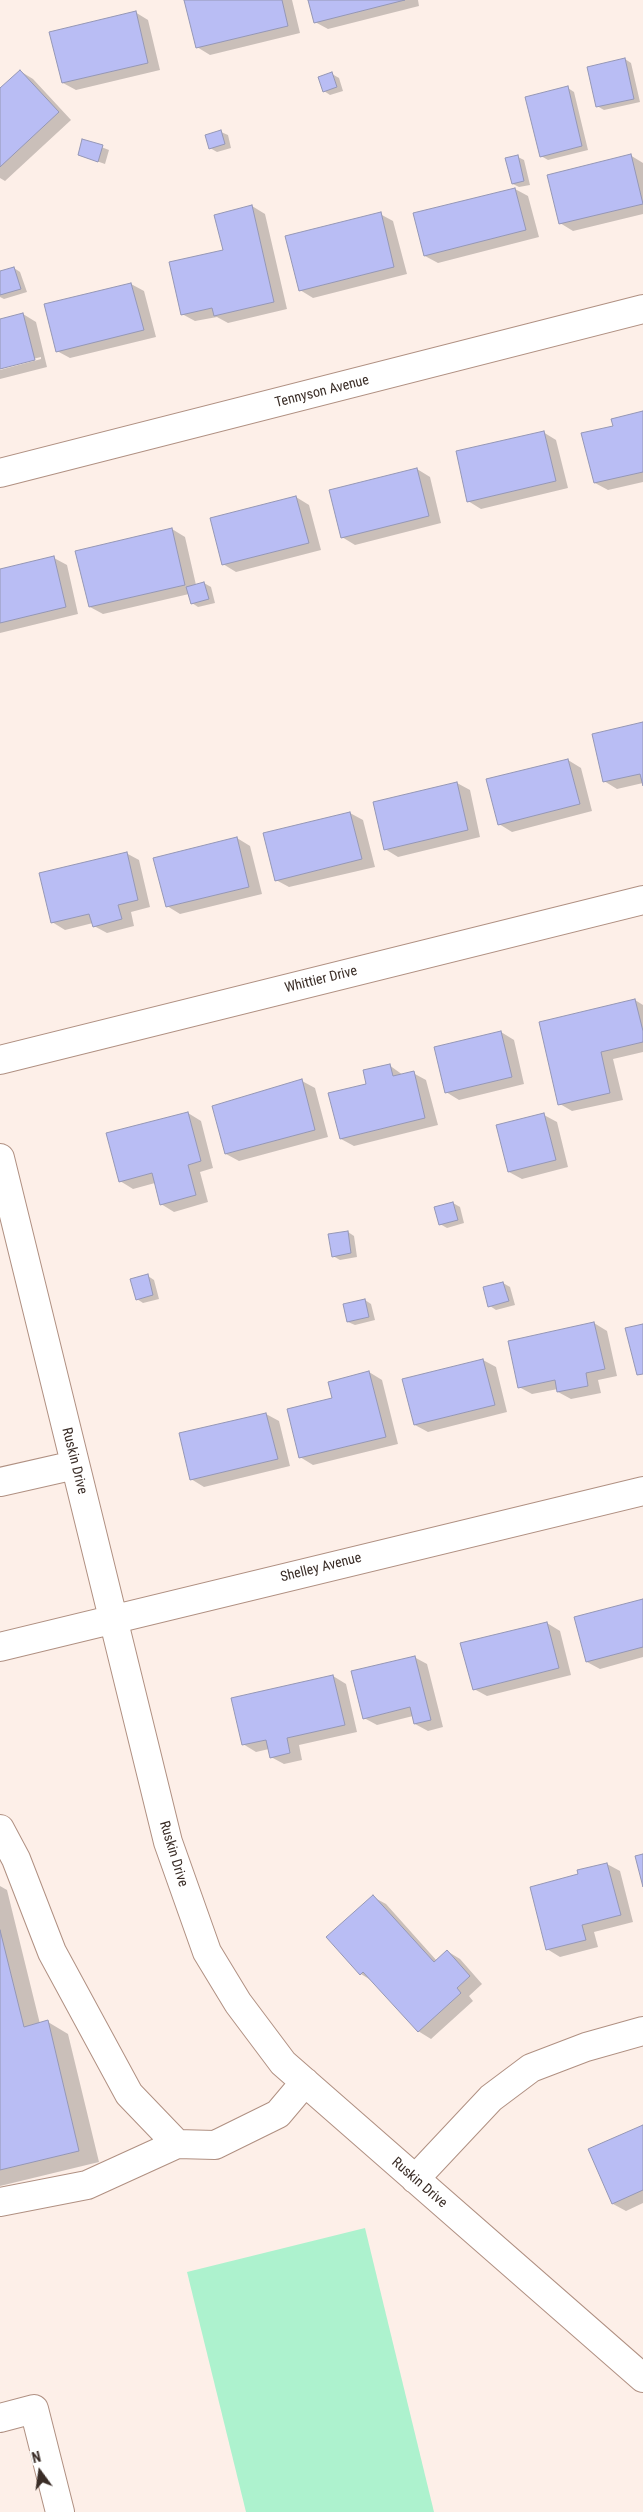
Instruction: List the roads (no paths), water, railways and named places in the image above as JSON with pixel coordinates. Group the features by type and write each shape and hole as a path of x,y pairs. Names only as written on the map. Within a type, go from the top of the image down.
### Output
{"street":[{"name":"Tennyson Avenue","path":"0,473 643,309"},
{"name":"Whittier Drive","path":"0,1060 643,900"},
{"name":"Ruskin Drive","path":"0,1158 168,1842 207,1952 244,2011 283,2063 643,2378"},
{"path":"0,1482 74,1465"},
{"name":"Shelley Avenue","path":"0,1647 643,1491"},
{"path":"0,1829 16,1859 52,1952 129,2094 177,2144"},
{"path":"414,2179 491,2098 531,2068 586,2046 643,2031"},
{"path":"0,2202 87,2185 177,2144 215,2145 278,2114 305,2082"},
{"path":"0,2418 34,2409 60,2512"}]}
